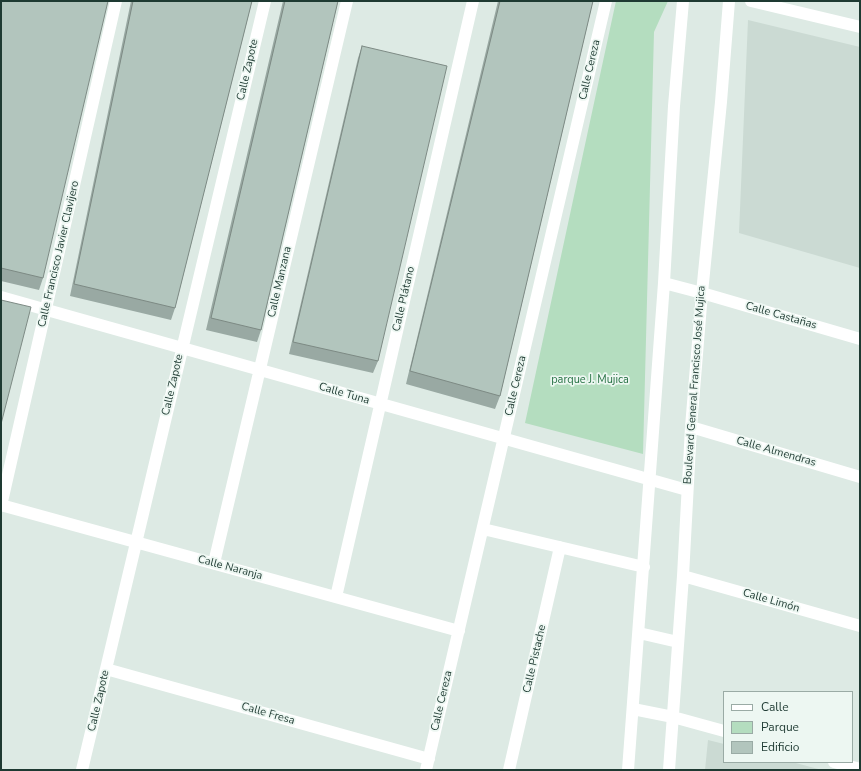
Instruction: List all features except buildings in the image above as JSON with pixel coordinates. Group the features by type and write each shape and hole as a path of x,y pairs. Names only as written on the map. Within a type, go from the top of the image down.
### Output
{"street":[{"name":"Calle Francisco Javier Clavijero","path":"1,505 116,1"},
{"name":"Calle Zapote","path":"82,770 265,1"},
{"name":"Calle Manzana","path":"214,563 347,1"},
{"name":"Calle Plátano","path":"336,597 379,404 473,1"},
{"name":"Calle Cereza","path":"428,764 606,1"},
{"path":"628,770 664,283 674,106 684,1"},
{"name":"Boulevard General Francisco José Mujica","path":"669,770 691,428 729,1"},
{"path":"751,1 860,27"},
{"name":"Calle Castañas","path":"664,283 860,339"},
{"name":"Calle Tuna","path":"1,297 687,490"},
{"name":"Calle Almendras","path":"691,428 860,477"},
{"name":"Calle Naranja","path":"1,505 459,631"},
{"path":"482,529 644,567"},
{"name":"Calle Pistache","path":"509,770 560,547"},
{"name":"Calle Limón","path":"682,576 860,626"},
{"path":"639,633 678,642"},
{"name":"Calle Fresa","path":"106,668 428,764"},
{"path":"633,709 673,717 723,732"},
{"path":"838,763 860,769"}],"shaded area":[{"path":"748,20 860,47 860,268 739,233"},
{"path":"708,740 723,744 723,763 796,763 822,770 705,770"}],"green space":[{"name":"parque J. Mujica","path":"616,1 668,1 654,32 643,454 525,423"}]}
